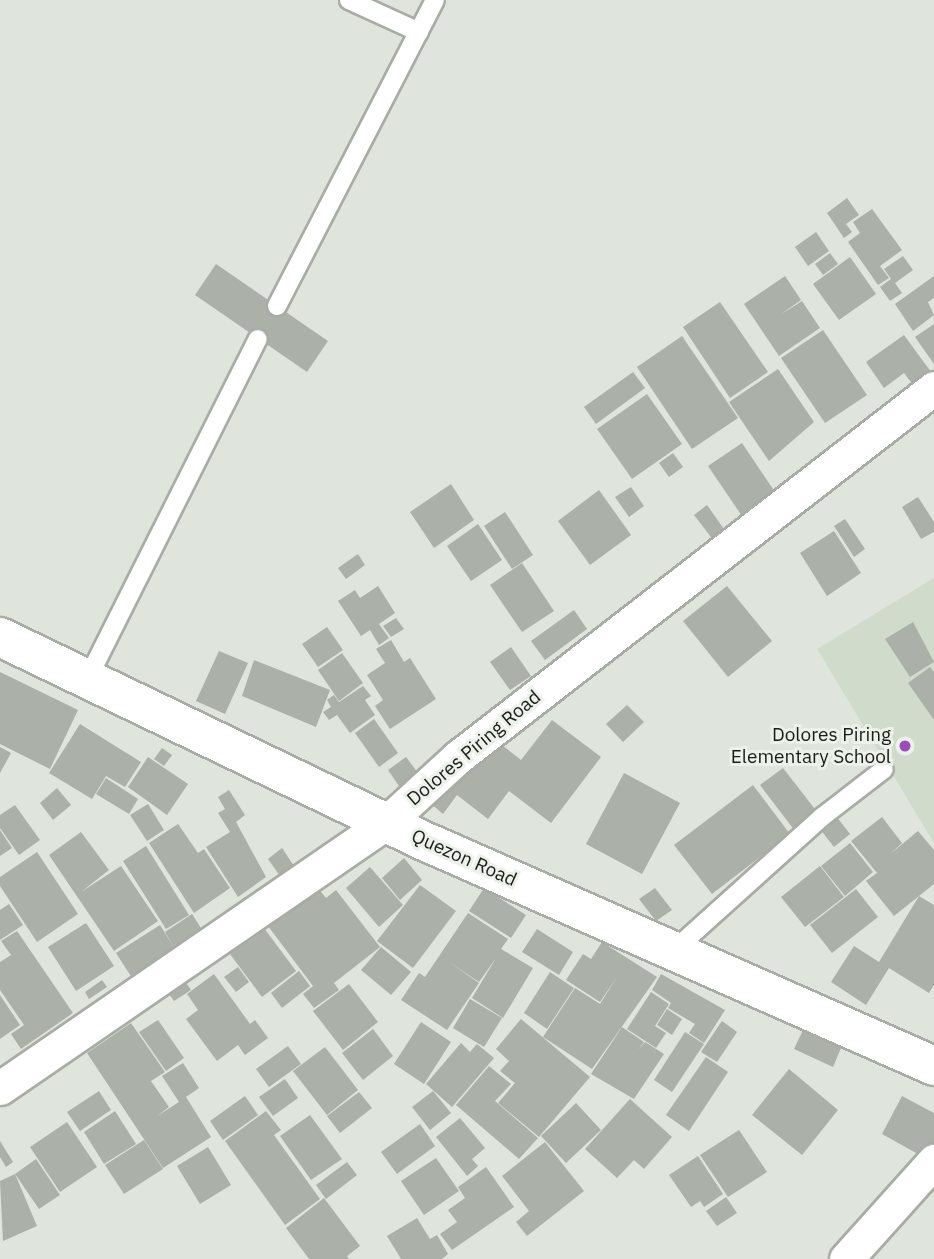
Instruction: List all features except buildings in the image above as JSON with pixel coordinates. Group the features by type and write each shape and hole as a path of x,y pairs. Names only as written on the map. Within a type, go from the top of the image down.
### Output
{"main road":[{"name":"Quezon Road","path":"0,637 386,823 671,952 934,1066"}],"street":[{"name":"Dolores Piring Road","path":"0,1088 386,823 458,757 934,388"},
{"path":"846,1259 934,1161"}],"lane":[{"path":"349,0 419,32"},
{"path":"277,306 435,0"},
{"path":"88,678 258,339"},
{"path":"671,952 822,817 884,769"}],"shaded area":[{"name":"Dolores Piring Elementary School","path":"934,578 934,843 817,649"}],"place":[{"name":"Dolores Piring Elementary School","path":"905,746"}]}
